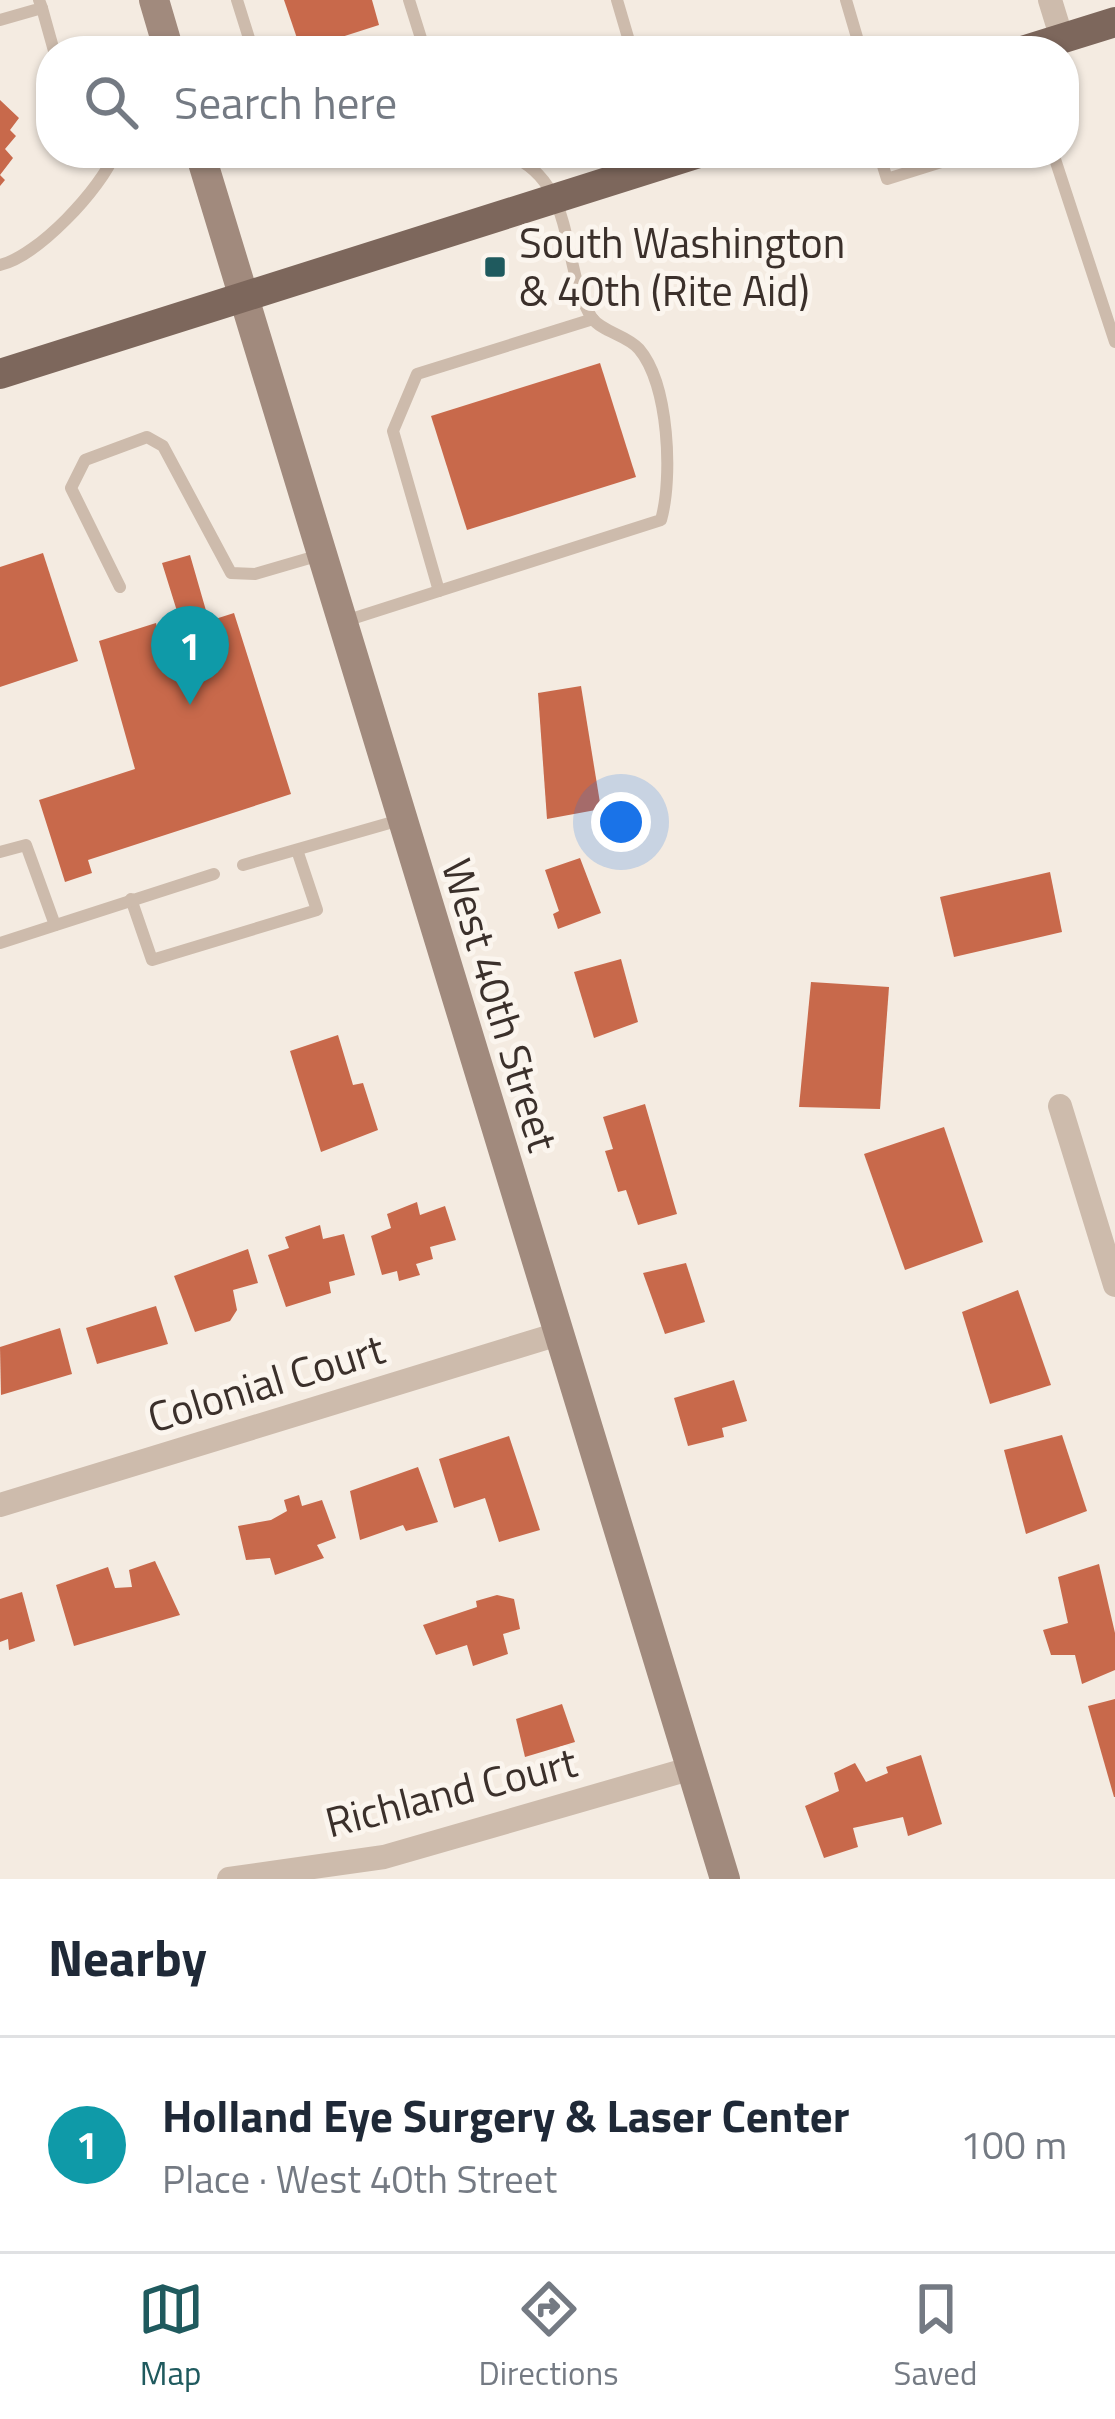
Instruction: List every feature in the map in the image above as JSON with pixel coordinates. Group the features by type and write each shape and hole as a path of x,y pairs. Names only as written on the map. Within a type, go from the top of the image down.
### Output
{"main road":[{"path":"1069,36 1115,22"},
{"path":"0,374 638,168"}],"street":[{"path":"154,0 165,36"},
{"path":"1050,0 1061,36"},
{"name":"West 40th Street","path":"205,168 555,1335 725,1879"},
{"path":"1060,1106 1115,1285"},
{"name":"Colonial Court","path":"0,1505 555,1335"},
{"name":"Richland Court","path":"229,1879 384,1857 689,1769"}],"lane":[{"path":"237,0 248,36"},
{"path":"409,0 420,36"},
{"path":"617,0 628,36"},
{"path":"846,0 857,36"},
{"path":"0,20 40,4 50,36"},
{"path":"0,265 30,253 109,168"},
{"path":"341,622 661,520 670,485 662,408 639,349 593,319 555,198 531,168"},
{"path":"884,168 887,179 922,168"},
{"path":"1058,168 1115,342"},
{"path":"439,591 393,431 417,374 593,319"},
{"path":"120,586 71,488 85,460 147,437 163,446 231,573 255,574 321,555"},
{"path":"243,865 401,820"},
{"path":"0,852 26,845 55,926"},
{"path":"130,899 152,960 317,910 297,850"},
{"path":"0,943 214,874"}],"building":[{"path":"284,0 372,0 379,25 345,36 296,36"},
{"path":"0,100 19,118 10,130 16,136 5,149 13,158 0,175"},
{"path":"600,363 636,477 467,530 431,416"},
{"path":"43,553 78,661 0,687 0,567"},
{"path":"190,555 209,621 234,613 291,794 88,860 92,873 65,882 39,800 135,769 99,641 156,623 158,631 181,624 162,563"},
{"path":"581,686 601,809 547,819 538,693"},
{"path":"580,858 601,913 558,929 553,914 559,911 545,870"},
{"path":"1050,872 1062,932 954,957 940,897"},
{"path":"621,959 638,1022 594,1038 574,972"},
{"path":"811,982 889,987 880,1109 799,1107"},
{"path":"338,1035 353,1085 363,1083 378,1130 321,1152 290,1051"},
{"path":"645,1104 677,1214 638,1225 626,1190 618,1192 605,1151 613,1149 603,1117"},
{"path":"944,1127 983,1242 905,1270 864,1154"},
{"path":"417,1202 420,1215 445,1206 456,1240 430,1247 433,1259 416,1264 420,1275 399,1281 397,1271 382,1275 371,1236 391,1228 387,1214"},
{"path":"320,1225 323,1239 344,1234 355,1275 329,1282 331,1293 286,1307 268,1255 289,1248 285,1237"},
{"path":"248,1249 258,1283 233,1290 237,1310 230,1321 195,1332 174,1276"},
{"path":"686,1263 705,1322 665,1334 643,1273"},
{"path":"1018,1290 1051,1385 990,1404 962,1312"},
{"path":"156,1306 168,1344 97,1364 86,1328"},
{"path":"60,1328 72,1374 1,1395 0,1347"},
{"path":"734,1380 747,1421 722,1428 724,1437 688,1446 674,1398"},
{"path":"1062,1435 1087,1511 1026,1534 1004,1450"},
{"path":"509,1436 540,1530 499,1542 485,1498 454,1508 439,1459"},
{"path":"418,1467 438,1522 406,1531 403,1525 360,1540 350,1491"},
{"path":"299,1495 302,1506 322,1500 336,1538 317,1545 324,1558 275,1575 270,1558 246,1560 238,1526 271,1520 287,1511 284,1500"},
{"path":"155,1561 180,1615 74,1646 56,1585 108,1567 115,1588 132,1587 129,1570"},
{"path":"1099,1564 1115,1633 1115,1670 1082,1684 1075,1655 1051,1655 1043,1630 1068,1623 1058,1577"},
{"path":"22,1592 35,1641 9,1650 8,1639 0,1642 0,1599"},
{"path":"497,1595 514,1599 520,1629 503,1634 508,1654 473,1666 467,1645 436,1655 423,1625 477,1607 476,1601"},
{"path":"1115,1699 1115,1797 1114,1797 1088,1706"},
{"path":"562,1704 575,1742 525,1757 516,1719"},
{"path":"921,1755 942,1824 908,1836 903,1817 853,1828 858,1847 824,1858 805,1806 839,1791 834,1773 855,1763 866,1782 888,1773 886,1767"}],"place":[{"name":"South Washington & 40th (Rite Aid)","path":"495,267"},
{"name":"Holland Eye Surgery & Laser Center","path":"190,705"}]}
